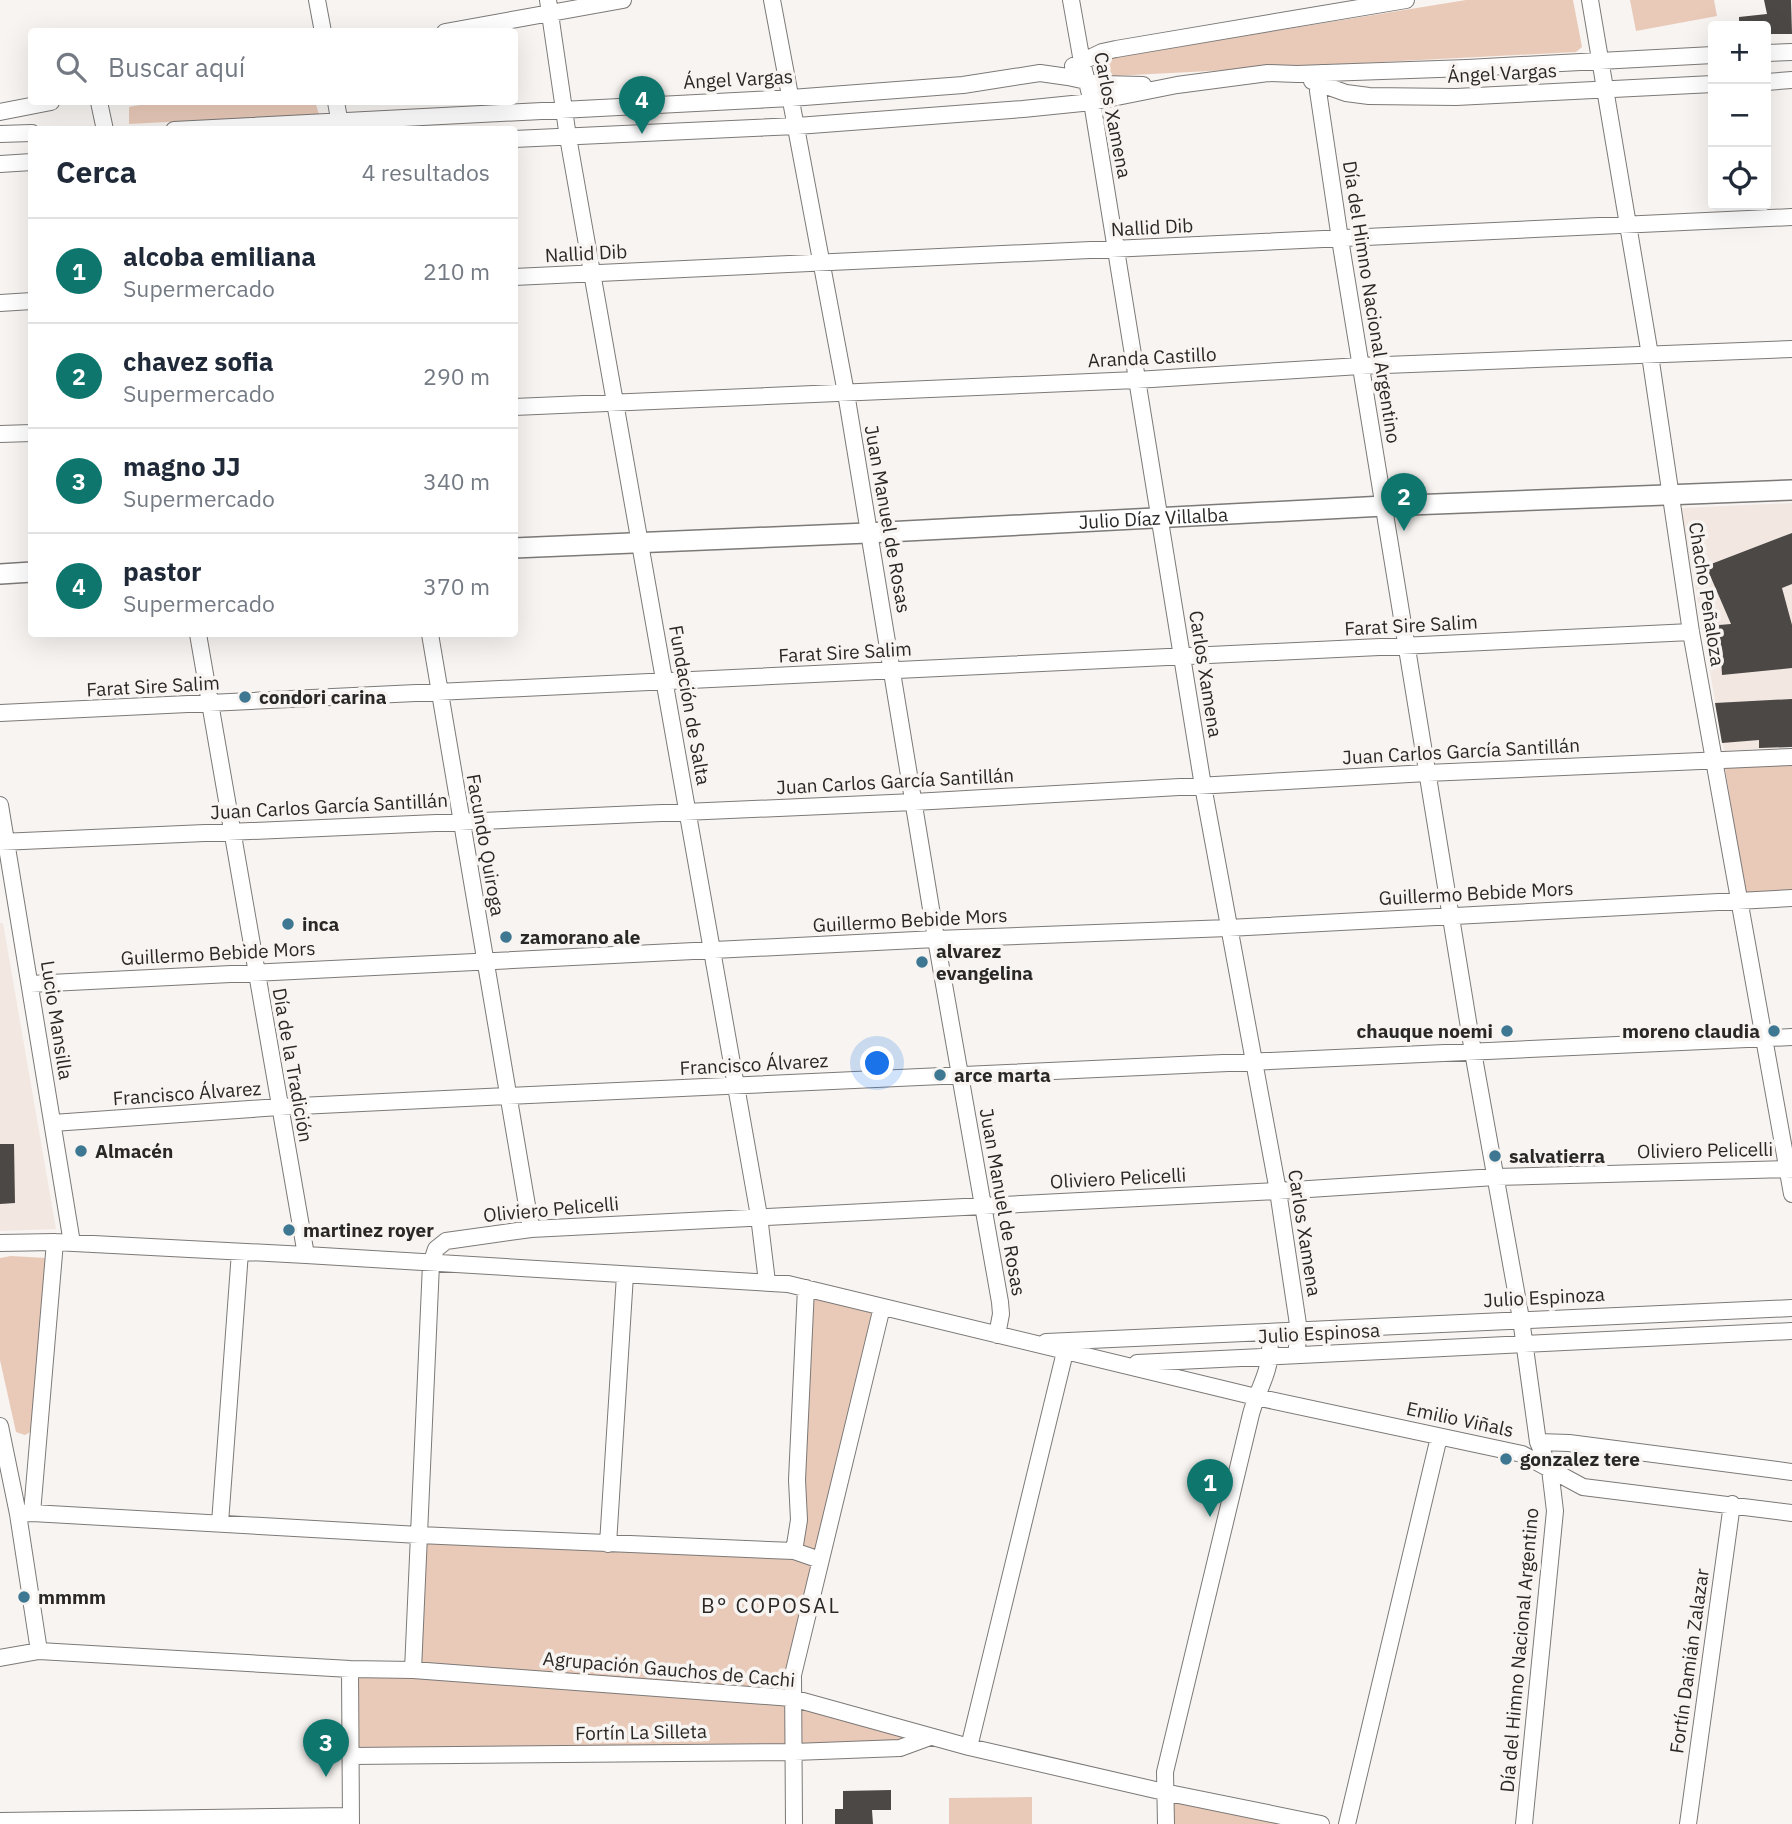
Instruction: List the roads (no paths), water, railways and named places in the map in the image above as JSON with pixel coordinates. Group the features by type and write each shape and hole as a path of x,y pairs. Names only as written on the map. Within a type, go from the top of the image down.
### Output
{"street":[{"path":"317,0 322,28"},
{"path":"461,28 549,6 623,0"},
{"name":"Juan Manuel de Rosas","path":"772,0 846,393 867,533 984,1206 1000,1302 997,1335"},
{"name":"Carlos Xamena","path":"1071,0 1092,102 1203,786 1278,1191 1298,1331 1296,1355"},
{"path":"1040,73 1067,69 1102,52 1116,49 1406,0"},
{"name":"Chacho Peñaloza","path":"1590,0 1650,355 1691,632 1763,1038 1790,1169 1792,1194"},
{"name":"Fundación de Salta","path":"549,6 568,137 713,951 734,1086 759,1216 767,1282"},
{"path":"1771,53 1792,52"},
{"name":"Ángel Vargas","path":"518,139 797,126 1092,102 1177,85 1268,73 1321,78 1708,55"},
{"name":"Ángel Vargas","path":"307,126 565,108 791,98 963,85 1040,73 1100,84 1177,85"},
{"name":"Ángel Vargas","path":"1321,78 1346,93 1369,96 1456,97 1708,84"},
{"name":"Día del Himno Nacional Argentino","path":"1321,78 1318,90 1360,366 1473,1052 1521,1319 1538,1442 1550,1469 1555,1511 1524,1824"},
{"path":"1771,82 1792,80"},
{"path":"0,112 36,105"},
{"path":"100,105 104,126"},
{"path":"337,105 340,125"},
{"path":"0,134 28,133"},
{"path":"0,164 28,162"},
{"name":"Nallid Dib","path":"518,277 1792,217"},
{"path":"0,303 28,301"},
{"name":"Aranda Castillo","path":"518,407 1136,380 1360,366 1792,349"},
{"path":"0,434 28,433"},
{"name":"Julio Díaz Villalba","path":"518,548 1384,506 1792,490"},
{"path":"0,574 28,572"},
{"name":"Farat Sire Salim","path":"0,713 1691,632"},
{"name":"Día de la Tradición","path":"198,637 306,1255"},
{"name":"Facundo Quiroga","path":"430,637 531,1229"},
{"name":"Juan Carlos García Santillán","path":"3,842 914,802 1427,773 1792,757"},
{"name":"Lucio Mansilla","path":"0,805 3,842 30,984 72,1243"},
{"name":"Guillermo Bebide Mors","path":"30,984 936,939 1228,928 1792,898"},
{"name":"Francisco Álvarez","path":"53,1123 279,1107 1792,1037"},
{"name":"Oliviero Pelicelli","path":"431,1264 436,1249 446,1241 531,1229 1278,1191 1495,1177 1790,1169"},
{"name":"Emilio Viñals","path":"0,1242 55,1242 306,1255 767,1282 806,1288 1256,1397 1522,1454 1583,1487 1792,1513"},
{"path":"25,1514 55,1242"},
{"path":"220,1524 240,1252"},
{"path":"413,1670 431,1264"},
{"path":"608,1544 625,1275"},
{"path":"794,1551 799,1520 797,1480 806,1288"},
{"path":"794,1824 793,1675 882,1307"},
{"name":"Julio Espinoza","path":"1298,1331 1792,1308"},
{"name":"Julio Espinosa","path":"1026,1343 1298,1331"},
{"path":"1524,1343 1792,1331"},
{"path":"1166,1824 1165,1772 1256,1397 1268,1371 1269,1332"},
{"name":"Julio Espinosa","path":"1117,1364 1524,1343"},
{"path":"969,1747 1065,1352"},
{"path":"0,1426 25,1514 39,1651"},
{"path":"1347,1824 1439,1437"},
{"name":"Emilio Viñals","path":"1538,1442 1569,1443 1792,1472"},
{"name":"Fortín Damián Zalazar","path":"1688,1824 1732,1504"},
{"path":"25,1514 794,1551 820,1560"},
{"name":"Agrupación Gauchos de Cachi","path":"0,1658 39,1651 350,1669 413,1670 792,1698 969,1747 1164,1792 1321,1824"},
{"path":"0,1821 351,1820 350,1669"},
{"name":"Fortín La Silleta","path":"350,1756 794,1752 900,1748 930,1737"}],"place":[{"name":"pastor","path":"642,134"},
{"name":"chavez sofia","path":"1404,531"},
{"name":"condori carina","path":"245,697"},
{"name":"inca","path":"288,924"},
{"name":"zamorano ale","path":"506,937"},
{"name":"alvarez evangelina","path":"922,962"},
{"name":"chauque noemi","path":"1507,1031"},
{"name":"moreno claudia","path":"1774,1031"},
{"name":"arce marta","path":"940,1075"},
{"name":"Almacén","path":"81,1151"},
{"name":"salvatierra","path":"1495,1156"},
{"name":"martinez royer","path":"289,1230"},
{"name":"gonzalez tere","path":"1506,1459"},
{"name":"alcoba emiliana","path":"1210,1517"},
{"name":"mmmm","path":"24,1597"},
{"name":"magno JJ","path":"326,1777"}],"district":[{"name":"B° COPOSAL","path":"771,1606"}]}
